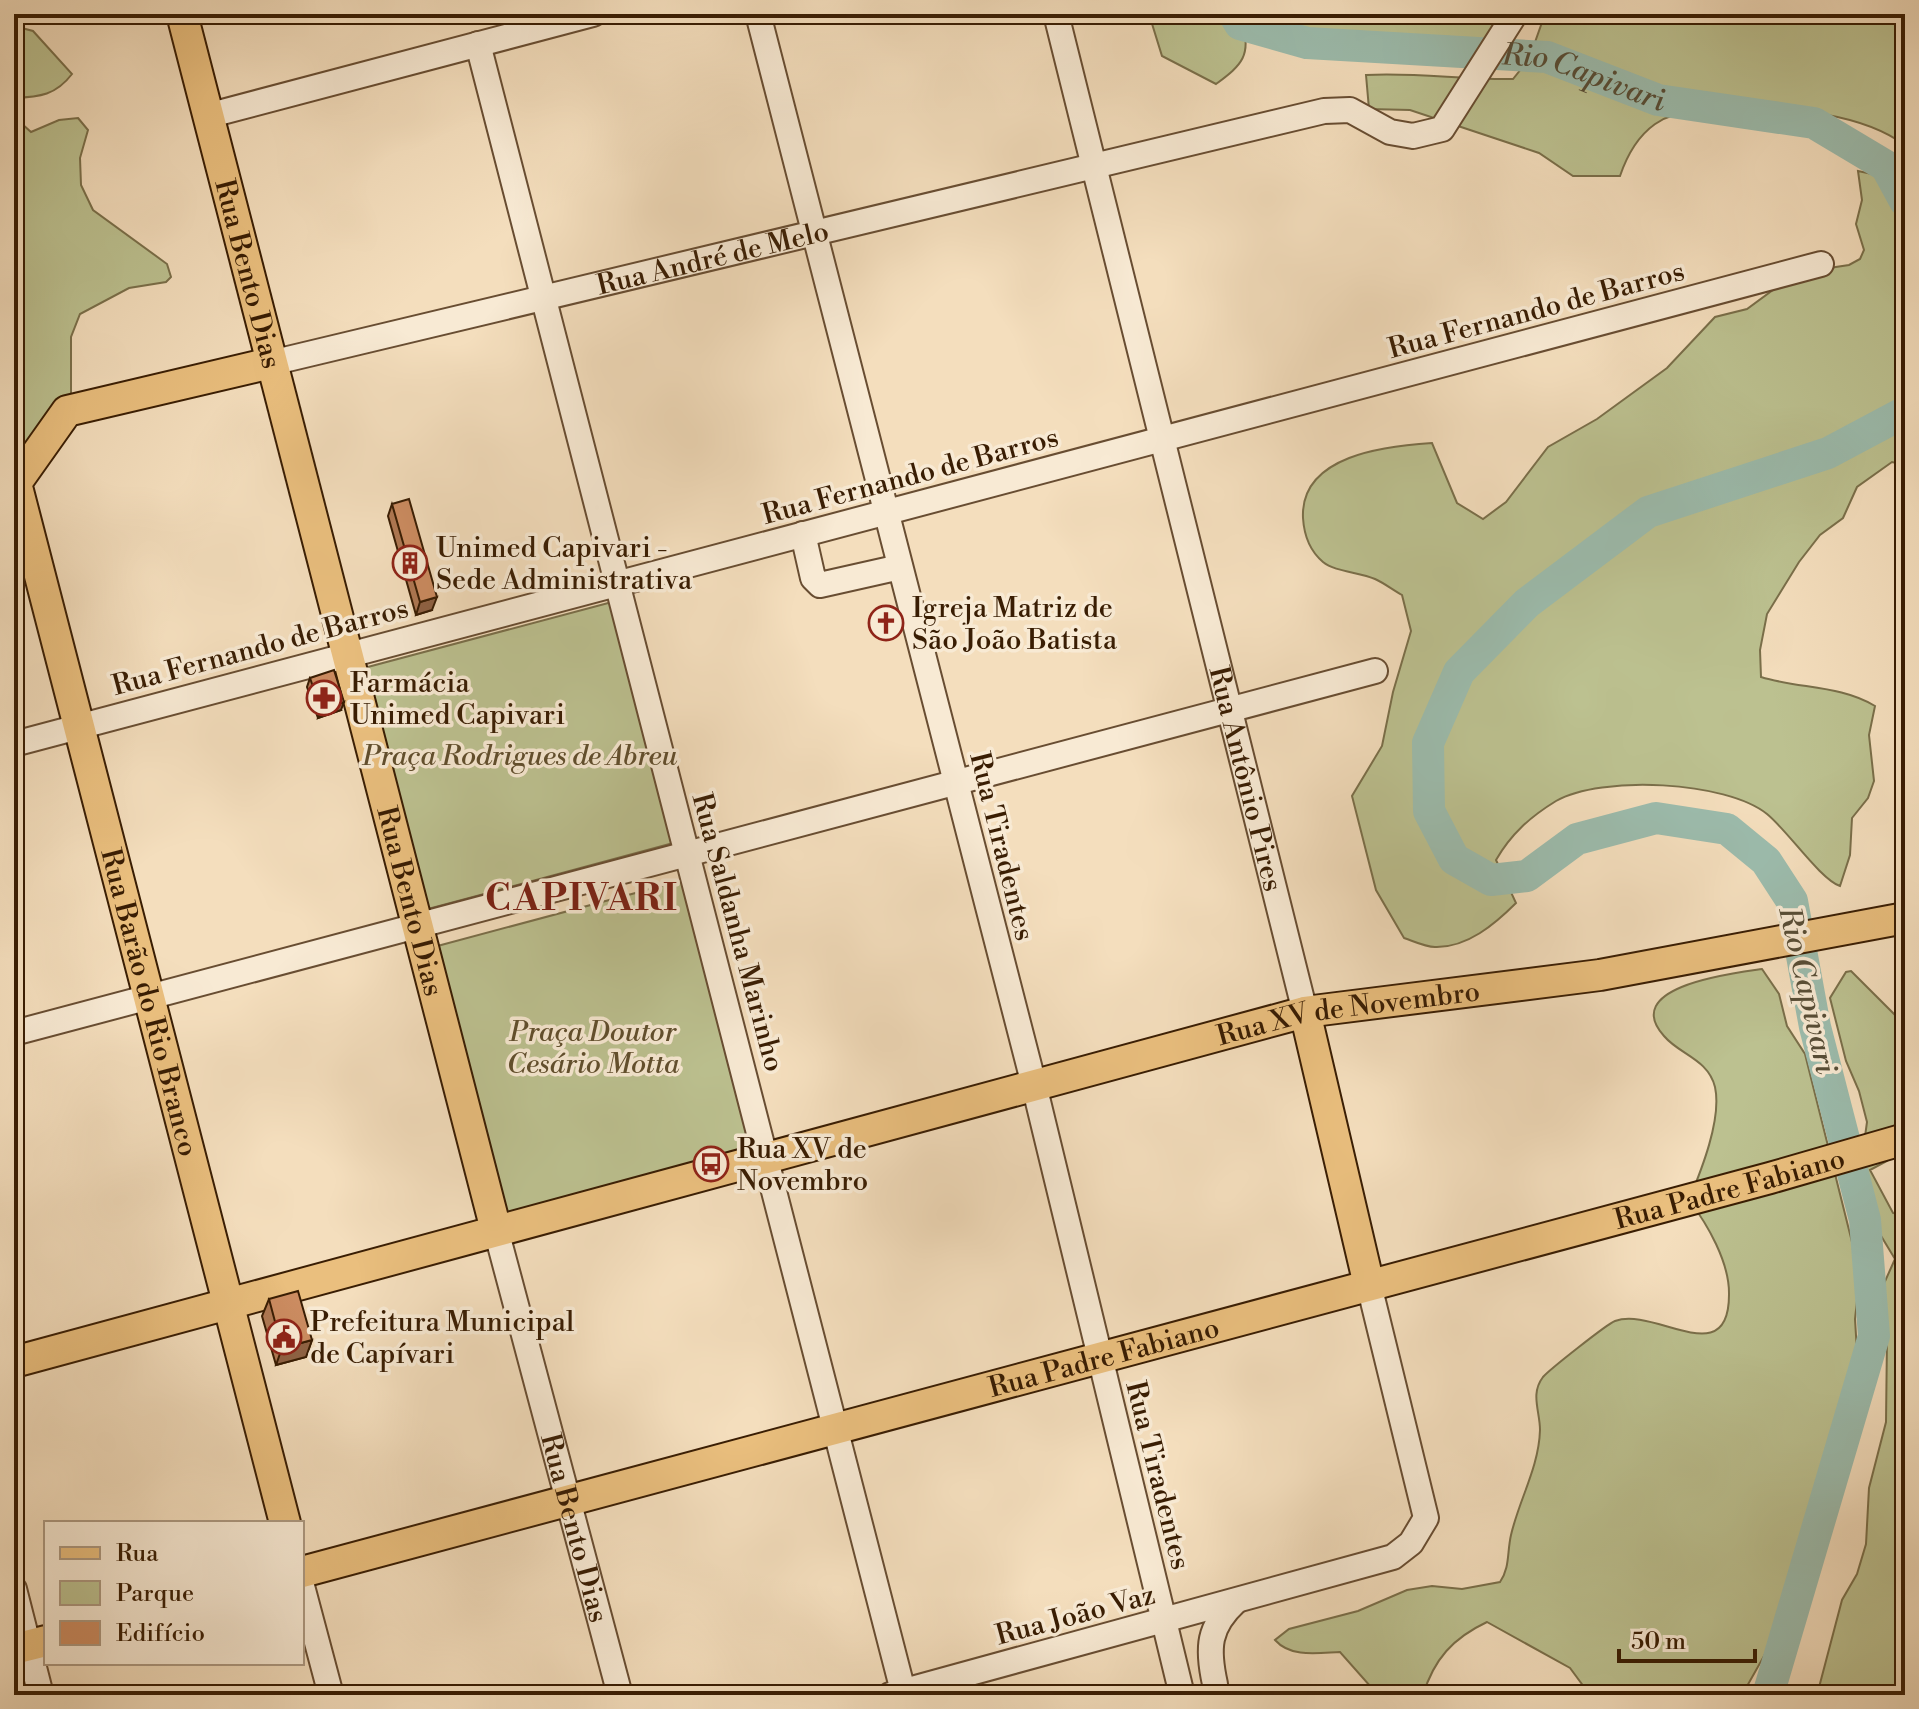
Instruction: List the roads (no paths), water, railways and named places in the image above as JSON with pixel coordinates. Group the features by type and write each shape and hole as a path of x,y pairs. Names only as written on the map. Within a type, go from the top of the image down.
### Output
{"main road":[{"name":"Rua Bento Dias","path":"182,14 496,1230"},
{"name":"Rua André de Melo","path":"16,483 67,411 271,363"},
{"name":"Rua Barão do Rio Branco","path":"16,483 19,515 79,726 284,1521"},
{"name":"Rua XV de Novembro","path":"14,1362 1305,1012 1600,975 1905,918"},
{"name":"Rua Antônio Pires","path":"1305,1012 1369,1285"},
{"name":"Rua Padre Fabiano","path":"304,1571 1770,1178 1903,1139"}],"street":[{"path":"207,116 593,14"},
{"name":"Rua Tiradentes","path":"758,14 1034,1085 1183,1695"},
{"name":"Rua Antônio Pires","path":"1056,14 1305,1012"},
{"name":"Rua André de Melo","path":"271,363 1324,111 1350,110 1390,132 1413,136 1442,129 1515,14"},
{"name":"Rua Saldanha Marinho","path":"478,44 836,1428 899,1694"},
{"name":"Rua Fernando de Barros","path":"14,744 347,653 1821,264"},
{"path":"803,534 813,578 820,585 900,567"},
{"path":"14,1033 1375,671"},
{"name":"Rua Bento Dias","path":"496,1230 620,1695"},
{"name":"Rua Antônio Pires","path":"1369,1285 1426,1518 1411,1543"},
{"name":"Rua João Vaz","path":"899,1694 1393,1557 1411,1543"},
{"path":"14,1589 41,1695"},
{"path":"304,1594 331,1695"},
{"path":"1218,1687 1208,1656 1211,1633 1220,1616 1237,1600"},
{"path":"1164,1621 1218,1687"},
{"path":"1183,1695 1199,1682 1218,1687"}],"waterway":[{"name":"Rio Capivari","path":"1234,14 1240,24 1307,43 1547,57 1658,100 1814,123 1886,166 1905,201"},
{"name":"Rio Capivari","path":"1768,1695 1874,1336 1865,1220 1815,1027 1792,901 1766,861 1727,829 1656,818 1577,839 1527,876 1491,880 1454,859 1429,811 1428,743 1459,672 1527,603 1648,512 1828,453 1905,412"}],"place":[{"name":"Unimed Capivari - Sede Administrativa","path":"410,563"},
{"name":"Igreja Matriz de São João Batista","path":"886,623"},
{"name":"Farmácia Unimed Capivari","path":"324,698"},
{"name":"Rua XV de Novembro","path":"711,1164"},
{"name":"Prefeitura Municipal de Capívari","path":"284,1337"}],"district":[{"name":"CAPIVARI","path":"582,897"}],"park label":[{"name":"Praça Rodrigues de Abreu","path":"520,755"},
{"name":"Praça Doutor Cesário Motta","path":"593,1047"}]}
